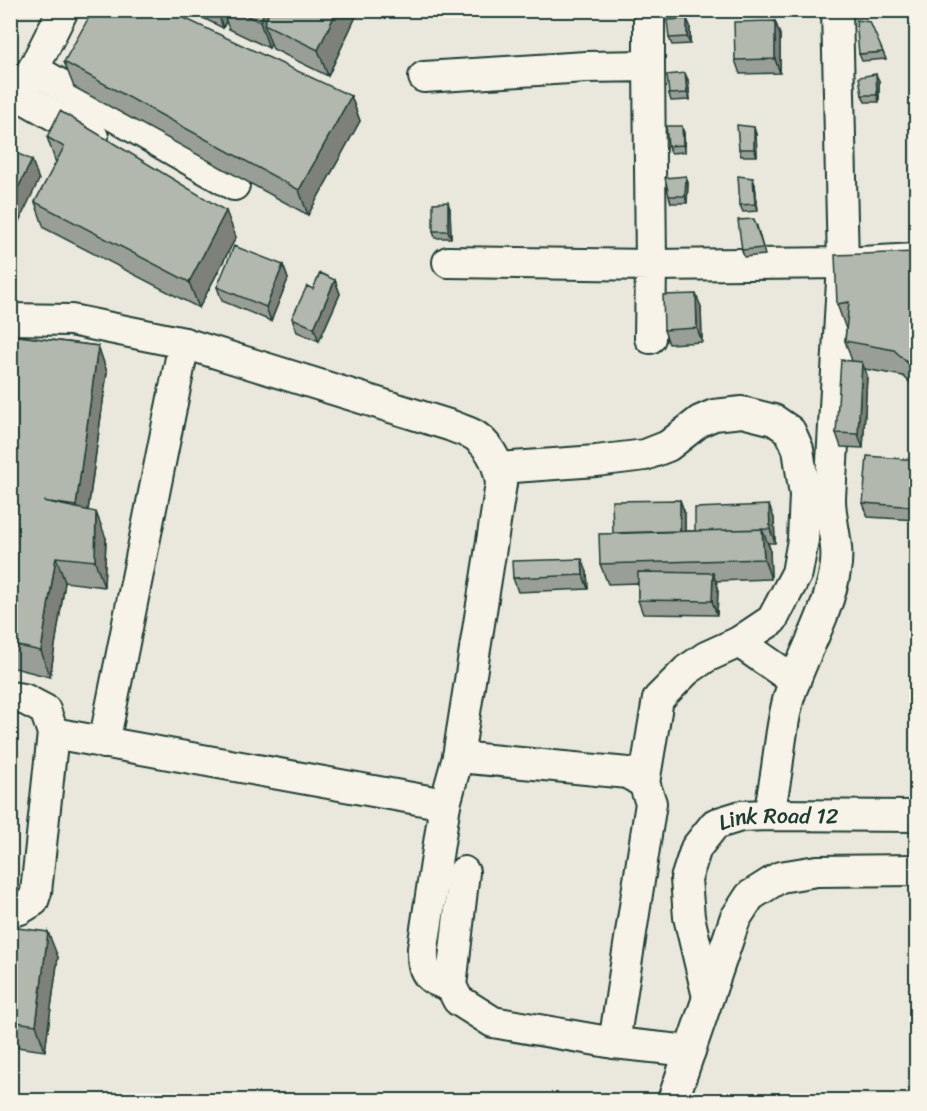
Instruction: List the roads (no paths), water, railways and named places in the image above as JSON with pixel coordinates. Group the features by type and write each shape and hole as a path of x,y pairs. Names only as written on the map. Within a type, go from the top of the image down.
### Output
{"street":[{"path":"63,10 15,104 118,151"},
{"path":"649,10 650,338"},
{"path":"769,815 780,732 789,695 836,571 837,544 830,519 830,498 843,264 837,10"},
{"path":"424,76 649,66"},
{"path":"33,69 234,185"},
{"path":"448,262 651,266 843,264 916,259"},
{"path":"10,319 71,320 184,343 452,426 477,436 492,454 499,468 501,484 458,757 445,804 423,948 426,973 433,981 451,986"},
{"path":"104,743 184,343"},
{"path":"499,468 645,455 668,446 700,421 714,415 742,412 774,420 790,431 798,449 805,495 803,540 797,573 772,620 739,642 706,657 687,669 658,699 644,783 651,803 614,1043"},
{"path":"778,609 812,638"},
{"path":"739,642 795,681"},
{"path":"10,697 24,699 45,711 53,733 36,892 33,901 20,909 10,911"},
{"path":"53,733 445,804"},
{"path":"458,757 628,773 644,783"},
{"name":"Link Road 12","path":"708,997 689,917 686,879 696,848 715,824 741,816 916,816"},
{"path":"673,1101 735,920 750,896 780,876 817,871 916,870"},
{"path":"464,872 451,986 458,1000 492,1022 614,1043 690,1051"}]}
